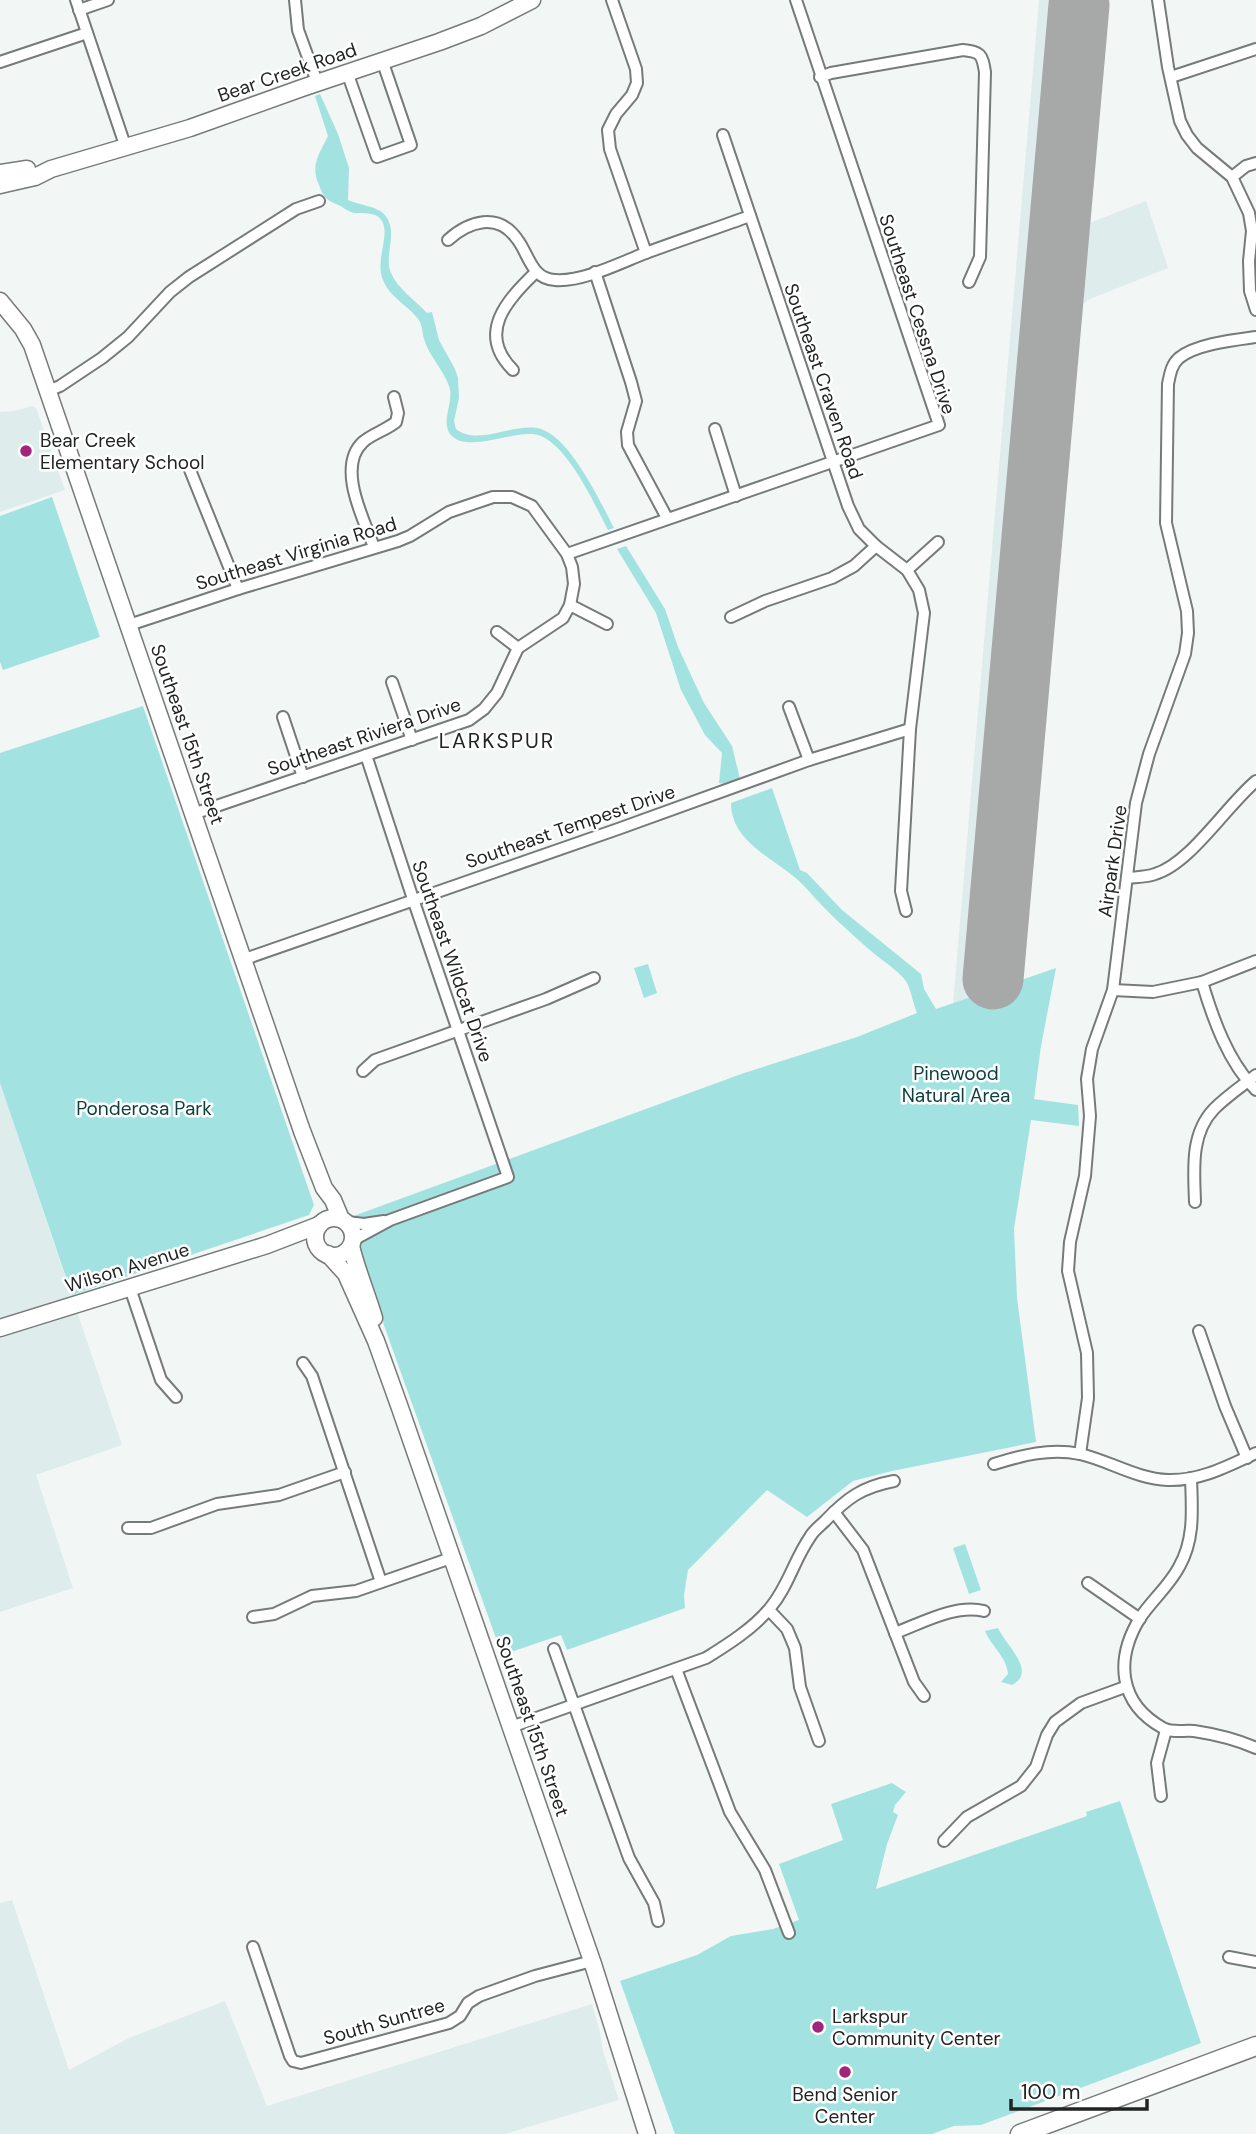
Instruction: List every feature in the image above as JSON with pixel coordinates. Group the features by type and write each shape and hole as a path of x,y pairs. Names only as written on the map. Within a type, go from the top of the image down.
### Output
{"main road":[{"name":"Bear Creek Road","path":"0,173 51,169 190,128 475,29 532,0"},
{"name":"Bear Creek Road","path":"0,184 35,177 51,169"},
{"name":"Southeast 15th Street","path":"0,301 23,328 32,345 302,1131 324,1188 344,1221"},
{"name":"Southeast 15th Street","path":"321,1223 324,1188"},
{"path":"335,1217 344,1221 351,1227 352,1243 341,1254 323,1251 315,1236 321,1223 335,1217"},
{"name":"Wilson Avenue","path":"0,1328 267,1245 321,1223"},
{"name":"Southeast 15th Street","path":"352,1243 356,1269 364,1282 376,1323 376,1341"},
{"name":"Wilson Avenue","path":"267,1245 302,1244 323,1251"},
{"name":"Southeast 15th Street","path":"323,1251 346,1274 376,1341 592,1961 647,2131"},
{"path":"1020,2134 1256,2046"},
{"path":"1044,2134 1256,2054"}],"street":[{"path":"108,0 78,5 127,148"},
{"path":"295,0 298,30 317,82"},
{"path":"611,0 636,69 637,83 608,130 610,149 646,253"},
{"name":"Southeast Cessna Drive","path":"566,554 939,425 796,0"},
{"path":"1158,0 1174,99 1187,135 1197,148 1232,177 1249,213 1252,231 1250,291 1256,310"},
{"path":"0,62 87,33"},
{"path":"1171,77 1256,49"},
{"path":"820,77 963,50 976,52 983,58 985,86 980,257 968,282"},
{"path":"347,72 377,157 411,145 382,60"},
{"name":"Southeast Craven Road","path":"723,135 833,462 859,529 907,570 919,590 924,613 910,729 901,891 906,911"},
{"path":"1232,177 1246,166 1256,163"},
{"path":"48,391 60,386 120,344 170,292 190,277 296,209 319,201"},
{"path":"448,240 460,229 478,223 491,222 505,226 518,239 536,272 554,281 595,272 750,216"},
{"path":"513,370 497,348 496,326 503,309 536,272"},
{"path":"595,272 636,401 627,432 628,445 667,518"},
{"name":"Airpark Drive","path":"1080,1454 1088,1398 1087,1353 1068,1271 1070,1242 1085,1176 1090,1116 1087,1079 1092,1049 1113,990 1136,803 1149,754 1185,654 1188,633 1186,611 1166,523 1168,384 1171,369 1178,359 1189,352 1220,341 1256,337"},
{"path":"374,547 354,491 351,466 362,443 396,422 398,413 394,397"},
{"path":"715,429 736,496"},
{"path":"190,470 238,589"},
{"name":"Southeast Virginia Road","path":"129,625 410,536 449,512 502,496 512,497 532,506 566,554"},
{"path":"907,570 938,542"},
{"path":"731,617 765,601 832,578 854,566 876,546"},
{"path":"497,632 518,648 563,618 570,605 573,584 572,567 566,554"},
{"path":"570,605 607,624"},
{"name":"Southeast Riviera Drive","path":"193,814 469,720 484,709 497,692 518,648"},
{"path":"393,682 412,740"},
{"path":"789,707 808,760"},
{"path":"282,717 303,777"},
{"name":"Southeast Tempest Drive","path":"242,960 808,760 910,729"},
{"name":"Southeast Wildcat Drive","path":"366,755 509,1177 390,1220"},
{"path":"1128,878 1168,869 1191,849 1241,793 1256,781"},
{"path":"1113,990 1153,992 1202,982 1256,961"},
{"path":"363,1071 375,1060 546,999 594,978"},
{"path":"1195,1202 1195,1150 1201,1126 1214,1109 1253,1082 1228,1049 1212,1015 1202,982"},
{"path":"344,1221 364,1224 390,1220"},
{"path":"352,1243 390,1220"},
{"path":"130,1288 161,1380 176,1397"},
{"path":"994,1464 1022,1455 1049,1451 1080,1454 1143,1476 1168,1480 1210,1474 1252,1455 1225,1406 1199,1332"},
{"path":"303,1363 312,1376 382,1582"},
{"path":"128,1528 151,1528 217,1504 279,1495 345,1472"},
{"path":"1191,1478 1192,1532 1180,1567 1140,1619 1127,1646 1124,1660 1125,1687 1149,1718 1166,1730 1197,1732 1256,1748"},
{"path":"511,1727 706,1658 735,1641 769,1610 787,1583 810,1536 855,1493 894,1481"},
{"path":"834,1512 863,1550 914,1682 924,1696"},
{"path":"253,1617 274,1614 312,1597 356,1591 451,1558"},
{"path":"1088,1583 1140,1619"},
{"path":"895,1633 955,1611 973,1608 984,1611"},
{"path":"769,1610 787,1629 795,1647 800,1687 819,1741"},
{"path":"554,1649 629,1858 654,1903 658,1921"},
{"path":"677,1669 730,1812 765,1870 789,1933"},
{"path":"944,1841 967,1817 1021,1787 1036,1767 1046,1735 1055,1722 1081,1703 1125,1687"},
{"path":"1161,1796 1157,1763 1166,1730"},
{"name":"South Suntree","path":"253,1947 290,2056 293,2061 301,2063 449,2023 460,2017 468,2003 479,1996 535,1976 592,1961"},
{"path":"1229,1957 1256,1962"}],"shaded area":[{"path":"1039,0 1097,0 1079,227 1146,201 1168,268 1090,299 1080,306 1073,320 1012,984 953,1004"},
{"name":"Bear Creek Elementary School","path":"32,406 36,408 65,490 0,512 0,412"},
{"path":"0,1083 122,1445 36,1475 73,1588 0,1612"},
{"path":"12,1900 69,2070 129,2038 225,2001 267,2106 592,2004 603,2051 619,2100 505,2134 0,2134 0,1903"}],"green space":[{"path":"320,94 338,134 349,168 348,200 377,209 384,214 391,228 391,273 407,294 427,313 432,312 439,340 458,378 459,398 454,421 456,429 465,434 486,435 531,427 552,435 574,458 614,528 608,530 571,464 551,442 541,436 532,434 472,442 462,441 449,432 449,386 426,345 420,321 390,292 383,280 380,265 384,229 381,219 370,214 352,212 325,197 320,189 315,172 328,136 315,96"},
{"path":"52,497 100,637 3,670 0,662 0,516"},
{"path":"626,546 665,609 678,647 704,703 732,746 740,779 725,784 719,783 722,753 705,735 681,690 656,613 617,549"},
{"name":"Ponderosa Park","path":"143,706 314,1205 309,1215 72,1295 0,1083 0,753"},
{"name":"Pinewood Natural Area","path":"772,788 800,870 807,873 842,910 921,974 924,989 936,1009 1056,968 1034,1099 1078,1105 1079,1126 1031,1120 1014,1229 1017,1298 1036,1442 853,1481 807,1517 767,1490 688,1570 685,1608 567,1650 561,1635 502,1655 348,1218 744,1073 857,1037 917,1013 908,986 901,975 829,913 796,878 760,852 739,831 733,818 731,803"},
{"path":"648,964 657,993 644,998 634,968"},
{"path":"965,1544 981,1590 969,1594 953,1548"},
{"path":"998,1628 1021,1665 1022,1673 1012,1685 1001,1682 1008,1674 1007,1668 985,1631"},
{"path":"892,1783 906,1792 895,1805 893,1812 898,1815 887,1844 876,1889 1087,1816 1086,1812 1120,1801 1201,2043 981,2125 954,2126 932,2134 675,2134 620,1981 697,1955 731,1936 773,1929 799,1920 779,1864 843,1840 831,1804"}],"runway":[{"path":"993,979 1079,5"}],"place":[{"name":"Bear Creek Elementary School","path":"26,451"},
{"name":"Larkspur Community Center","path":"818,2027"},
{"name":"Bend Senior Center","path":"845,2072"}],"district":[{"name":"LARKSPUR","path":"497,741"}]}
